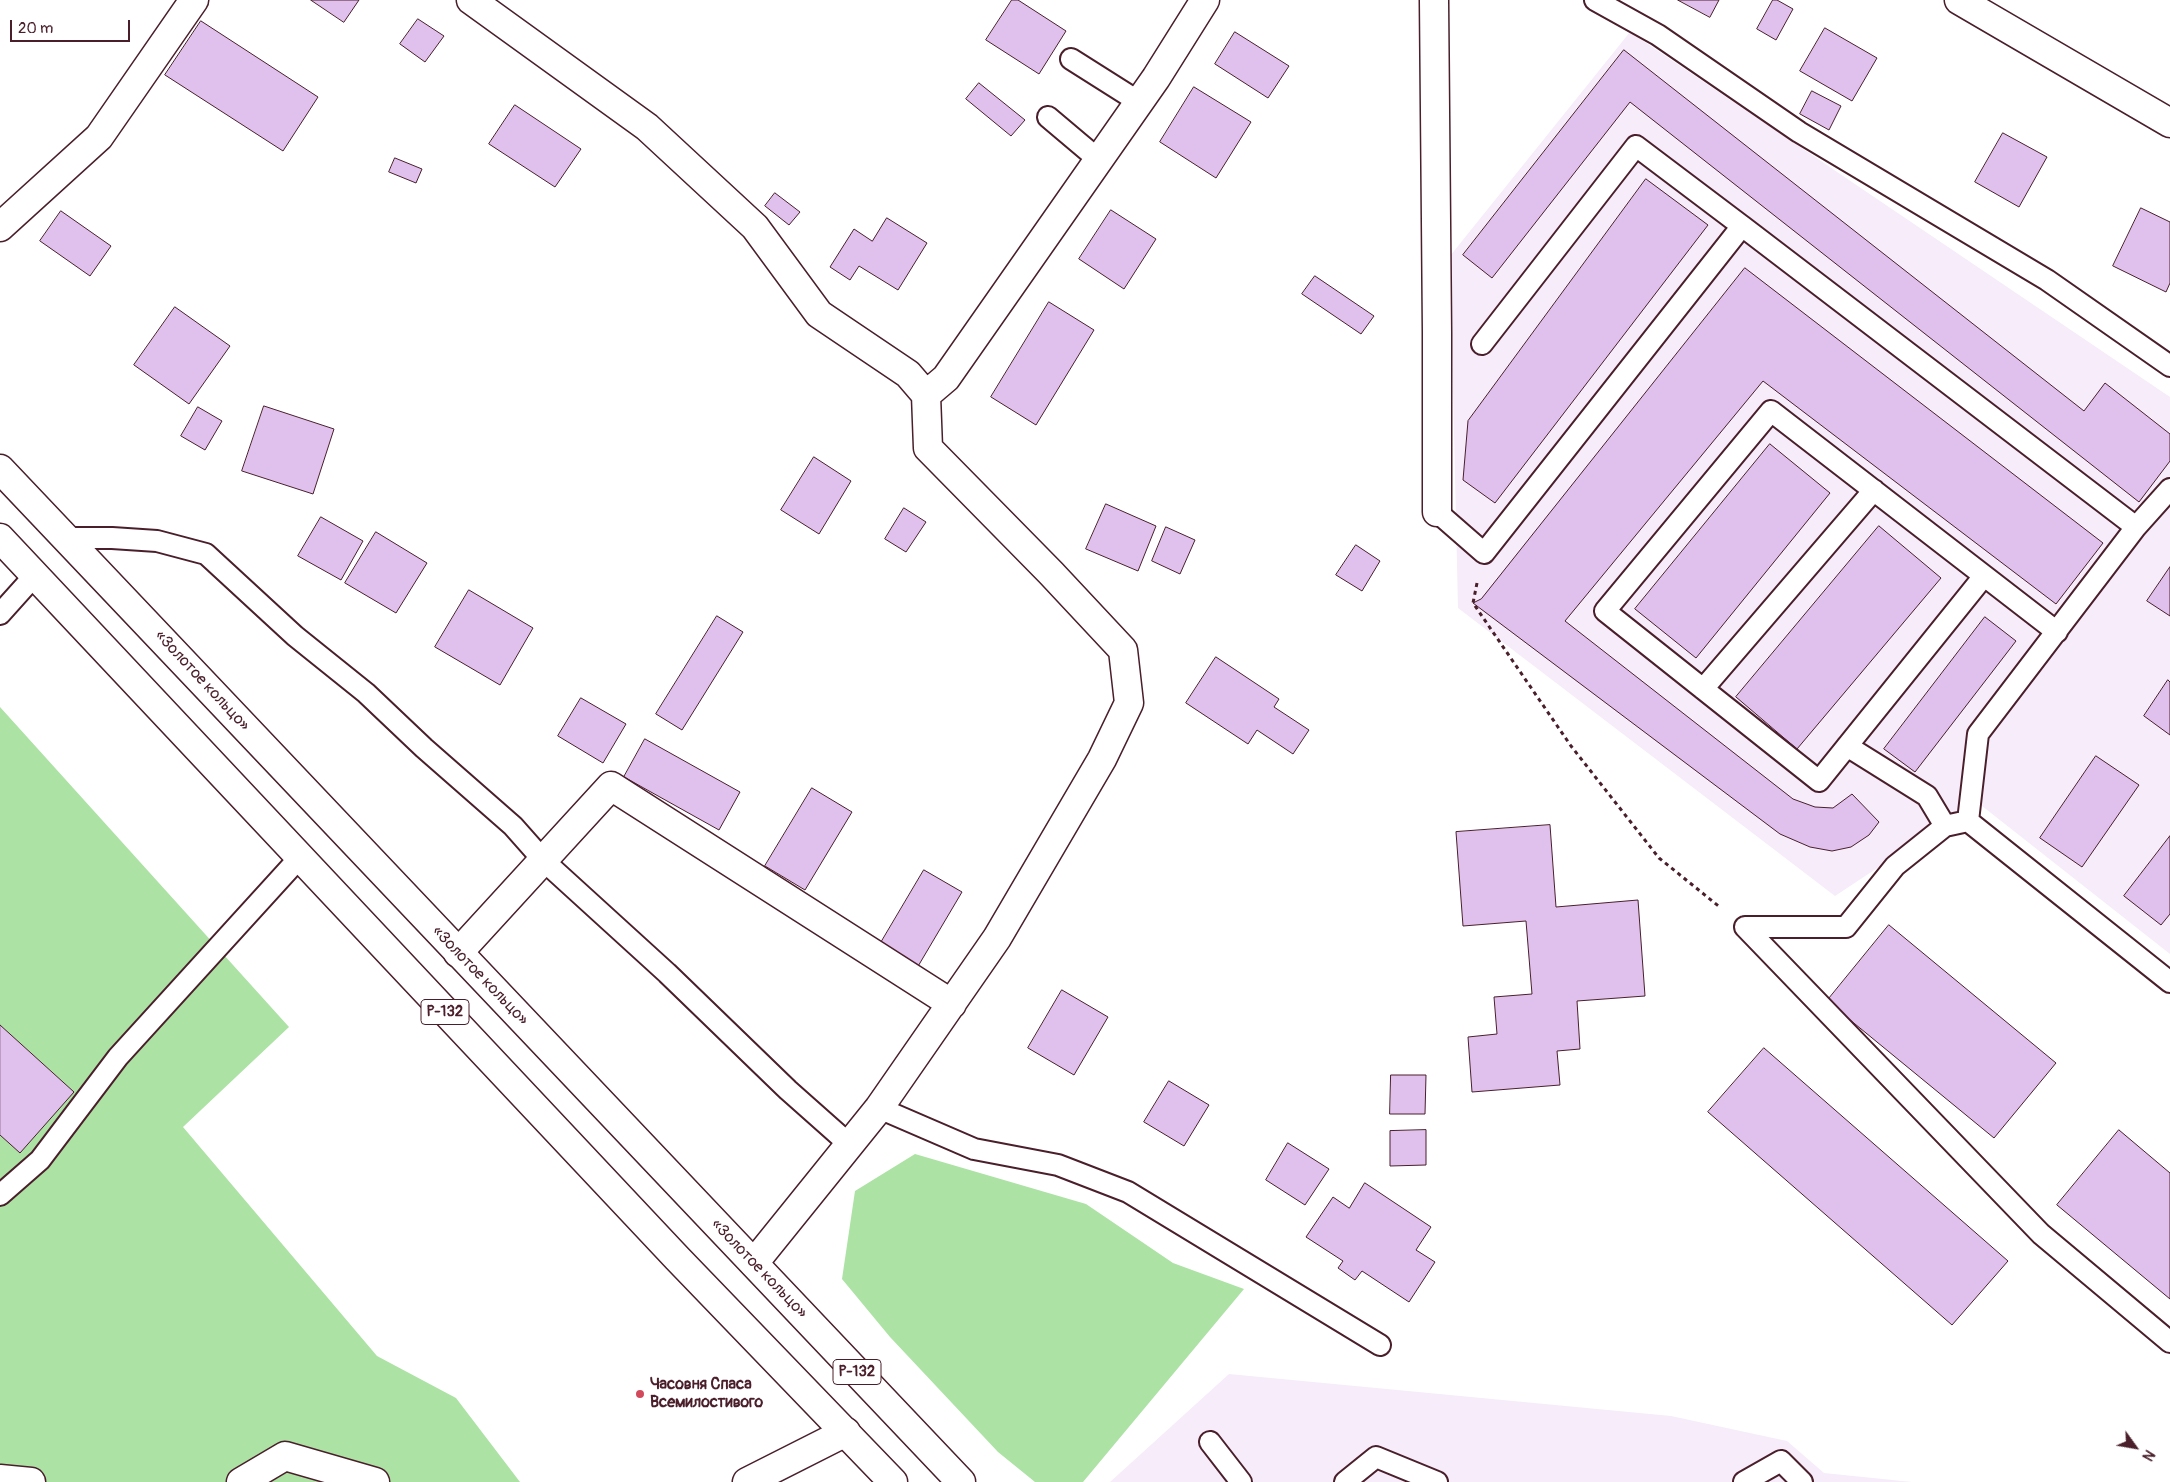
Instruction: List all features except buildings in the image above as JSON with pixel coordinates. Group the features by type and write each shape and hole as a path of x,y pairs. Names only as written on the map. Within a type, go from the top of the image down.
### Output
{"main road":[{"path":"0,228 99,137 194,0"},
{"path":"471,0 647,128 756,226 819,314 908,374 926,395 928,448 1051,573 1123,650 1129,703 1102,759 997,938 879,1108 754,1263"},
{"path":"926,395 946,378 1139,102 1205,0"},
{"path":"1434,0 1438,332 1437,512"},
{"path":"1959,0 2170,123"},
{"name":"«Золотое кольцо»","path":"0,469 458,954 961,1482"},
{"name":"Р-132","path":"0,538 677,1258 894,1482"},
{"path":"458,954 611,786 952,1004"},
{"path":"747,1482 846,1432"},
{"path":"240,1482 285,1456 374,1482"},
{"path":"0,1479 31,1482"}],"lane":[{"path":"1595,0 1658,35 1799,132 2046,280 2170,366"},
{"path":"1070,59 1139,102"},
{"path":"1048,117 1099,160"},
{"path":"1482,344 1636,146 2136,527"},
{"path":"1437,512 1484,553 1742,226"},
{"path":"1984,576 1819,781 1605,612 1771,411 2057,632"},
{"path":"1968,821 1978,734 2136,527 2170,489"},
{"path":"1703,689 1874,490"},
{"path":"67,538 157,541 206,554 296,636 366,693 424,748 513,826 544,861 667,973 788,1090 850,1144"},
{"path":"0,614 35,574"},
{"path":"1847,746 1927,796 1945,826"},
{"path":"1745,928 1846,927 1895,866 1945,826 1968,821"},
{"path":"1968,821 2170,982"},
{"path":"0,1195 40,1160 118,1057 301,856"},
{"path":"1745,928 2042,1234 2170,1342"},
{"path":"879,1108 974,1149 1058,1165 1128,1192 1380,1345"},
{"path":"1210,1442 1242,1482"},
{"path":"1350,1480 1376,1458 1437,1482"},
{"path":"1744,1482 1781,1461 1802,1482"}],"path":[{"path":"1484,553 1473,603 1560,730 1659,858 1745,928"}],"shaded area":[{"path":"1630,32 2170,397 2170,954 1977,802 1835,896 1458,608 1450,256"},
{"path":"1229,1374 1671,1416 1787,1441 1824,1473 1912,1482 1110,1482"}],"green space":[{"path":"0,707 289,1027 183,1127 377,1356 456,1398 520,1482 0,1482"},
{"path":"915,1154 1086,1204 1173,1263 1244,1289 1083,1482 1035,1482 998,1452 890,1337 842,1279 855,1191"}],"place":[{"name":"Часовня Спаса Всемилостивого","path":"640,1394"}]}
